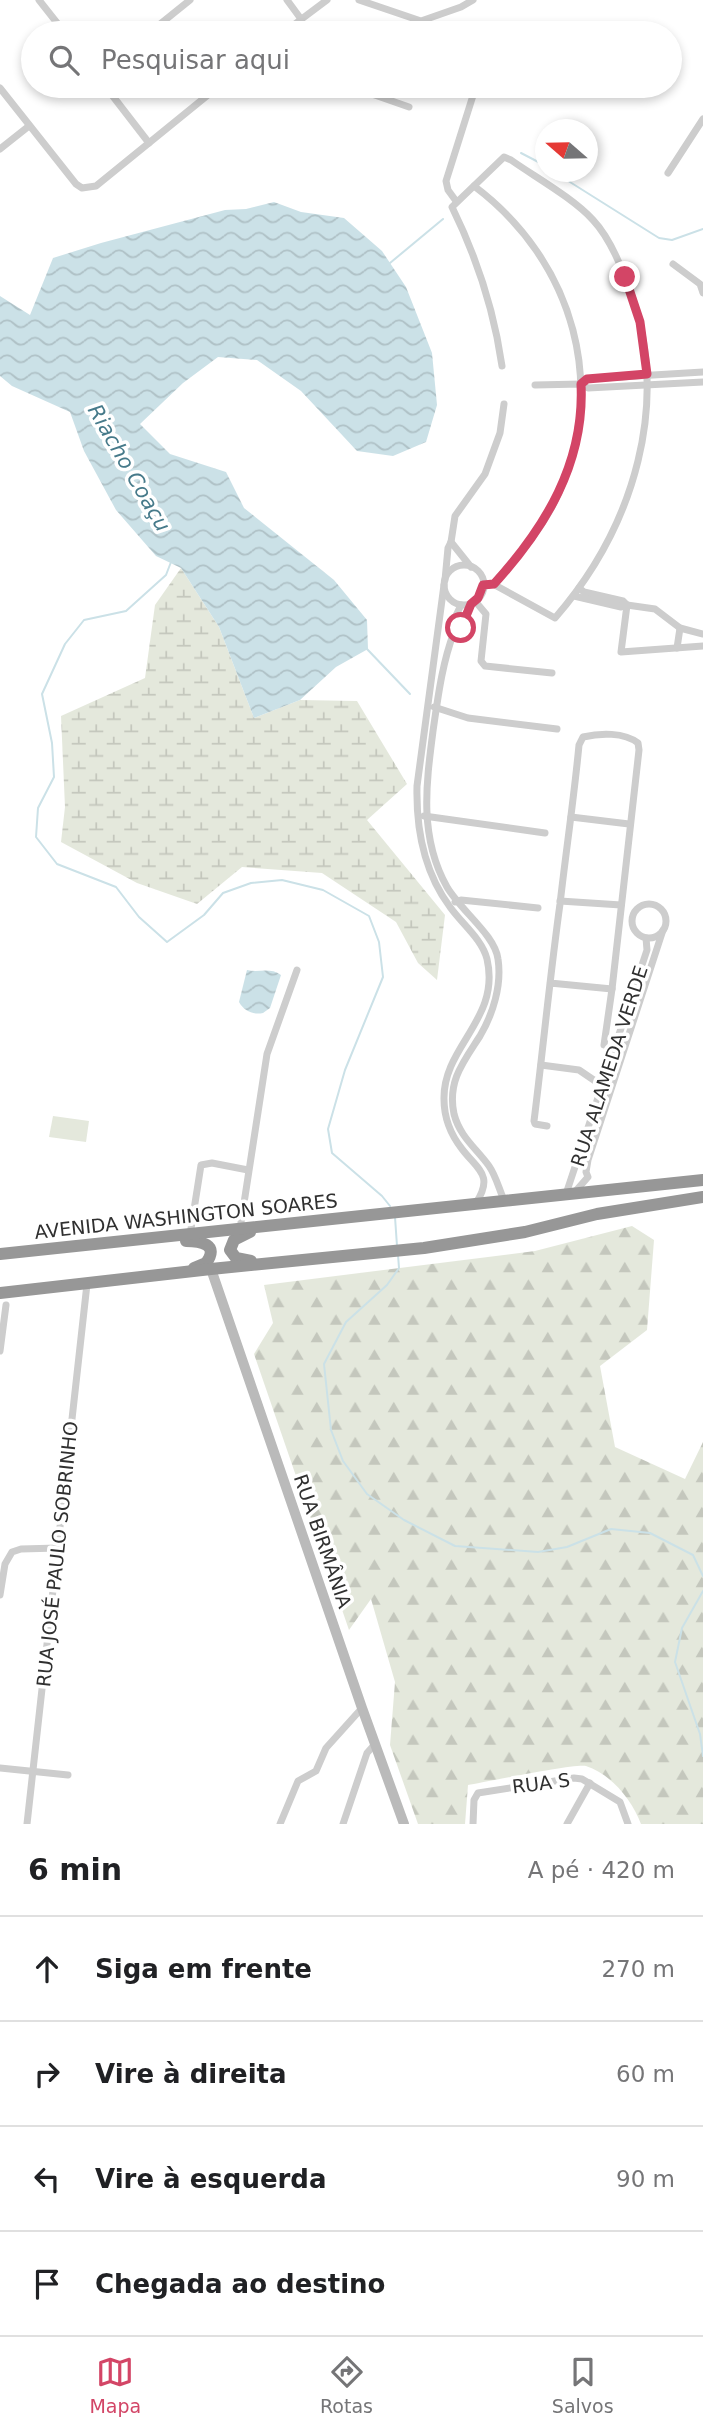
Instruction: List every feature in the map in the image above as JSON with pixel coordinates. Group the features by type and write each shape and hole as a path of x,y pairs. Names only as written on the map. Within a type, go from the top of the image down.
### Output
{"highway":[{"name":"AVENIDA WASHINGTON SOARES","path":"0,1254 703,1180"},
{"path":"3,1299 87,1284 177,1273 424,1248 525,1232 597,1214 703,1197"},
{"path":"264,1227 237,1238 232,1242 230,1250 233,1256 240,1260 266,1264"},
{"path":"172,1237 179,1241 204,1243 211,1252 206,1263 177,1273"}],"street":[{"path":"164,21 190,0"},
{"path":"287,0 301,19"},
{"path":"298,21 327,0"},
{"path":"359,0 421,21 473,0"},
{"path":"44,2 57,21"},
{"path":"0,88 72,180 82,188 96,186 204,98"},
{"path":"114,98 149,143"},
{"path":"383,98 409,107"},
{"path":"456,201 448,190 446,181 472,98"},
{"path":"668,173 703,119"},
{"path":"0,149 29,126"},
{"path":"483,585 494,584 555,618 574,596 607,545 632,486 643,440 647,384 642,330 631,292 615,255 594,221 584,211 504,157 452,207 469,242 482,279 495,322 502,366"},
{"path":"474,186 513,220 534,246 551,274 575,337 582,401 571,462 560,490 534,537 494,584"},
{"path":"673,264 700,284 703,293"},
{"path":"581,384 587,379 703,372"},
{"path":"535,386 581,384 587,388 703,382"},
{"path":"476,1203 484,1188 483,1173 462,1150 452,1134 446,1117 444,1090 451,1064 481,1013 488,980 488,964 482,948 453,904 435,861 421,816 426,786 437,636 448,548 455,516 477,489 491,462 500,433 504,404"},
{"path":"437,636 453,636 461,628 471,606 481,594 483,585 481,576 451,542"},
{"path":"459,608 449,598 444,583 449,572 457,566 471,566"},
{"path":"579,588 584,592 627,604 655,609 680,628 703,634"},
{"path":"574,596 621,607 627,604"},
{"path":"627,604 621,652 703,646"},
{"path":"440,607 471,606 486,614 481,661 485,666 552,673"},
{"path":"432,706 459,608"},
{"path":"677,649 680,628"},
{"path":"432,706 468,718 557,729"},
{"path":"547,1126 535,1124 534,1121 550,983 580,741 583,737 593,735 623,736 632,739 639,746 604,1045"},
{"path":"421,816 545,832"},
{"path":"571,817 629,824"},
{"path":"560,901 621,905"},
{"path":"453,904 538,908"},
{"path":"453,904 492,941 499,963 498,981 489,1016 459,1067 453,1099 454,1115 460,1131 491,1168 504,1200"},
{"path":"643,905 654,905 663,912 666,921 663,930 652,937 646,937 636,932 632,922 635,912 643,905"},
{"name":"RUA ALAMEDA VERDE","path":"570,1193 589,1177 586,1172 588,1160 663,930"},
{"path":"476,938 484,931"},
{"name":"RUA ALAMEDA VERDE","path":"570,1193 647,950 646,937"},
{"path":"482,948 492,941"},
{"path":"488,964 499,963"},
{"path":"240,1229 267,1054 297,970"},
{"path":"488,980 498,981"},
{"path":"550,983 612,989"},
{"path":"541,1065 579,1070 612,1090"},
{"path":"190,1235 201,1165 209,1163 248,1170"},
{"name":"RUA BIRMÂNIA","path":"211,1269 404,1824"},
{"name":"RUA JOSÉ PAULO SOBRINHO","path":"27,1824 87,1284"},
{"path":"0,1351 3,1299"},
{"path":"0,1595 5,1564 12,1552 21,1549 58,1548"},
{"path":"280,1824 298,1781 316,1771 326,1748 362,1708"},
{"path":"343,1824 367,1753 375,1744"},
{"path":"0,1768 68,1775"},
{"name":"RUA S","path":"473,1824 475,1796 481,1792 564,1779 582,1779 620,1801 628,1824"},
{"path":"566,1824 590,1783"}],"green space":[{"path":"181,568 219,627 254,718 300,700 357,701 407,784 367,820 445,915 437,980 418,963 396,922 322,873 242,867 197,904 137,883 61,842 65,807 61,716 145,678 155,605"},
{"path":"53,1116 89,1121 86,1142 49,1137"},
{"path":"632,1226 654,1240 647,1330 600,1366 615,1447 685,1479 703,1442 703,1824 641,1824 620,1789 604,1775 586,1766 579,1766 468,1785 465,1824 418,1824 390,1745 395,1682 371,1599 349,1630 254,1354 273,1323 264,1285 535,1251"}],"water":[{"path":"274,202 301,212 344,218 382,251 406,287 432,353 437,405 426,442 393,456 357,451 301,391 257,360 218,357 183,383 140,424 170,454 226,472 244,508 334,580 367,620 368,649 336,667 300,700 254,718 219,627 181,568 156,556 116,510 84,451 70,412 12,386 0,376 0,296 30,315 53,258 225,210 246,209"},
{"path":"247,970 273,971 281,975 270,1008 263,1013 249,1012 239,1002"}],"waterway":[{"path":"521,153 535,160"},
{"path":"570,182 659,238 672,240 703,229"},
{"path":"390,263 443,219"},
{"name":"Riacho Coaçu","path":"171,562 166,575 126,611 84,620 65,644 42,694 52,743 54,777 38,808 36,837 57,864 116,887 139,917 167,942 204,915 223,893 251,883 282,880 323,890 369,916 379,942 383,977 345,1070 328,1129 332,1153 390,1206"},
{"path":"367,649 410,694"},
{"name":"Riacho Coaçu","path":"395,1217 397,1246"},
{"name":"Riacho Coaçu","path":"398,1255 399,1268 387,1285 346,1322 324,1364 331,1430 343,1461 367,1494 404,1520 455,1546 538,1552 567,1547 611,1529 650,1533 693,1555 703,1576"},
{"name":"Riacho Coaçu","path":"703,1591 682,1628 675,1662 700,1734 703,1756"}],"route":[{"path":"461,628 471,604 483,590 483,585 494,584 520,555 553,504 575,447 582,401 581,384 587,379 647,374 640,322 625,277"}]}
